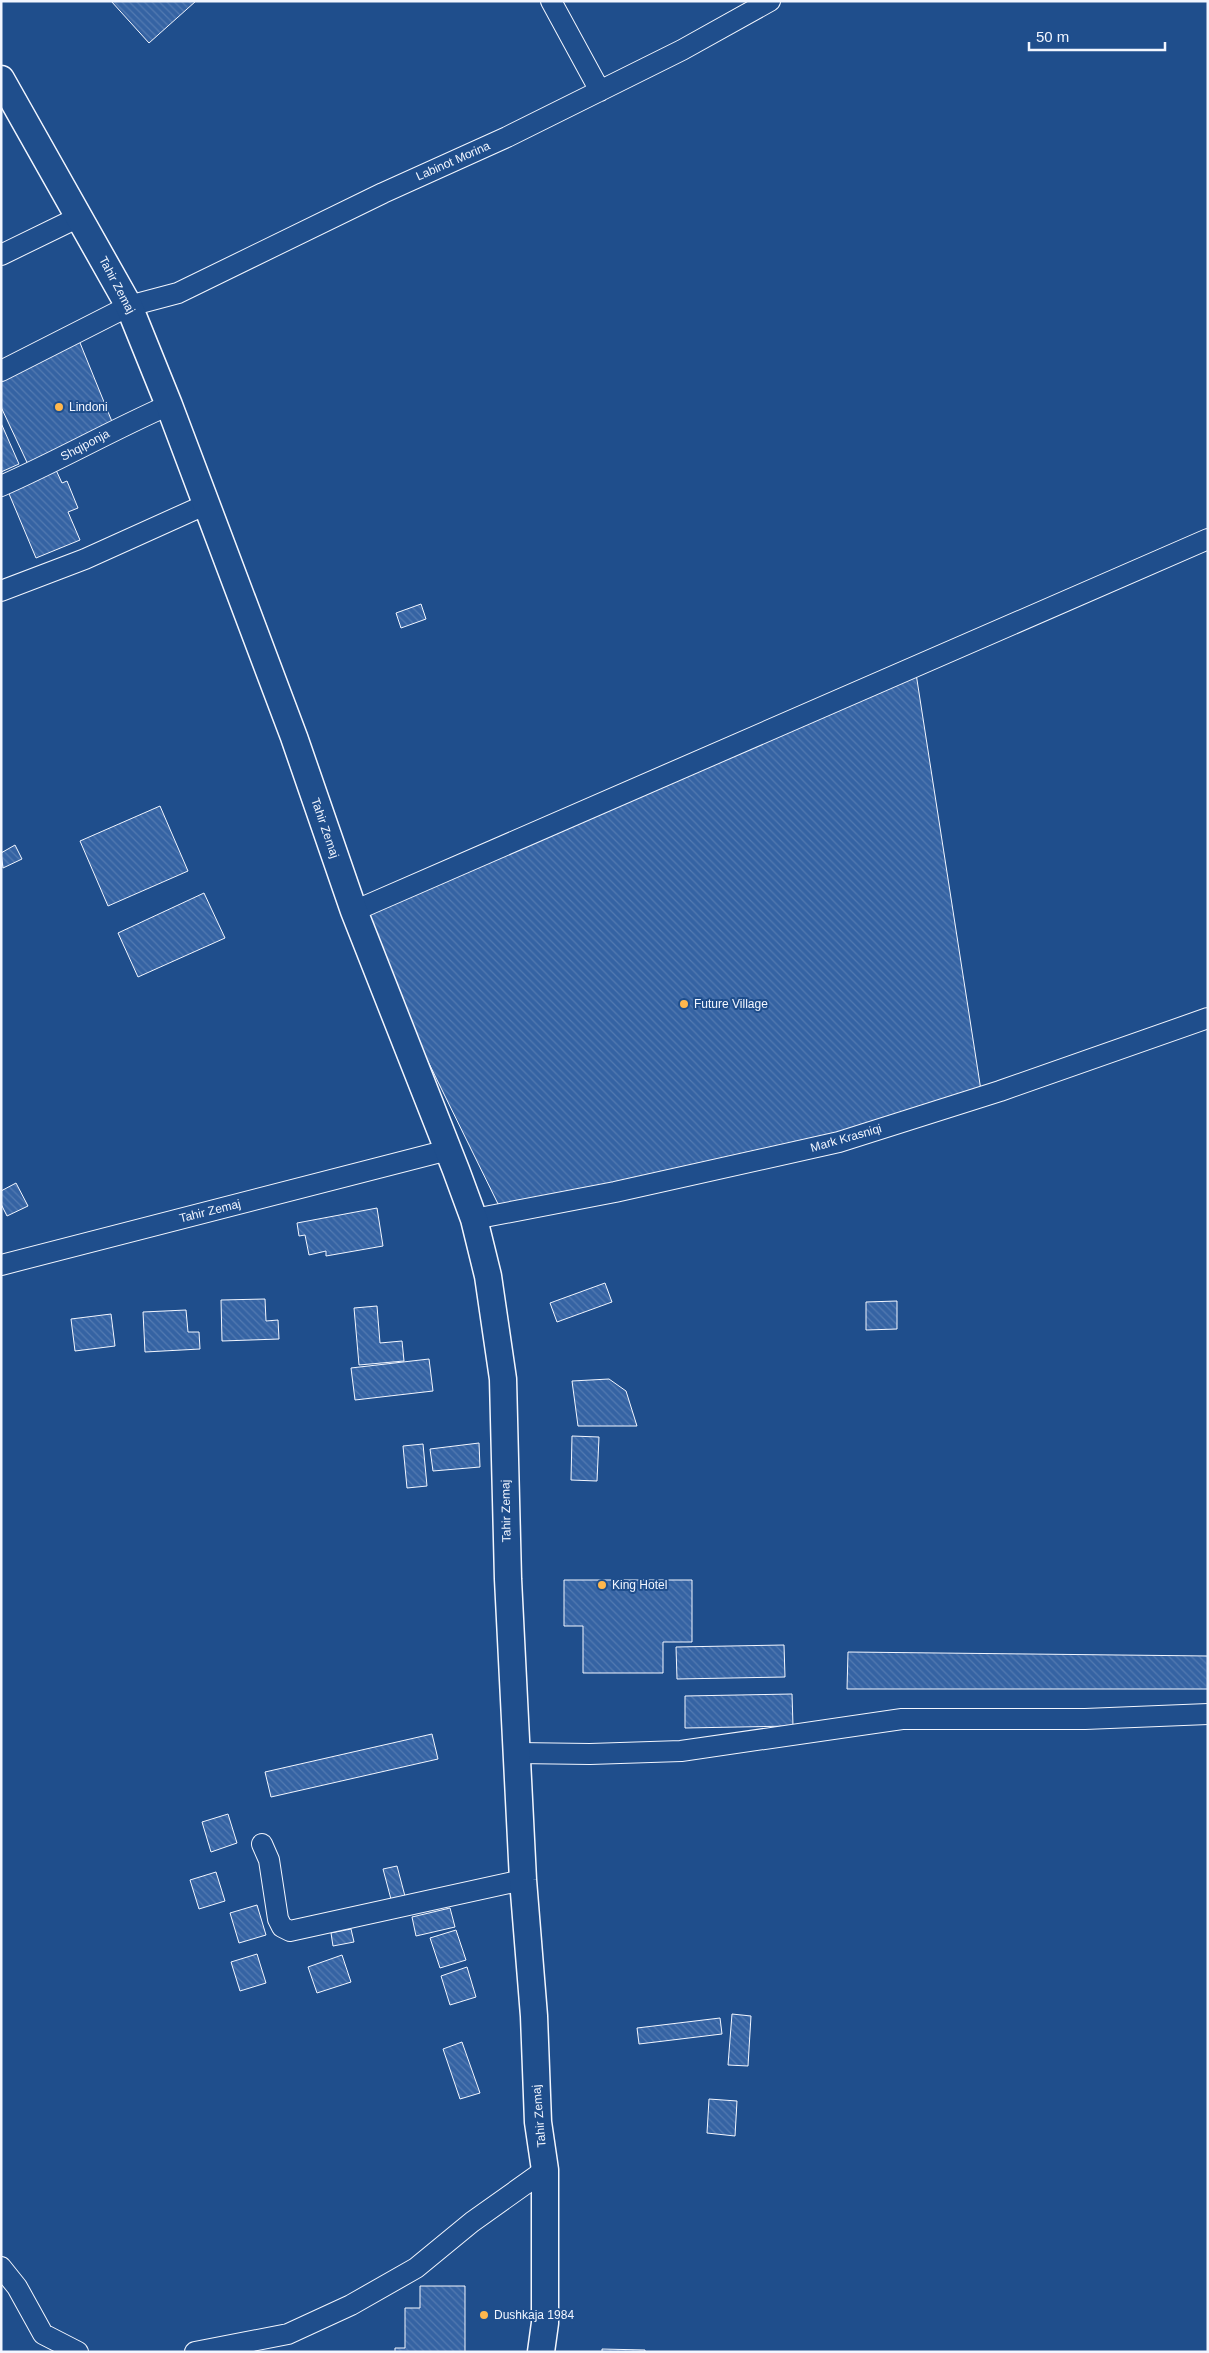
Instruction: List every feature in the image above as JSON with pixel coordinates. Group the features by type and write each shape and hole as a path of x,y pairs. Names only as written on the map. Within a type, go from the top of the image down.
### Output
{"main road":[{"name":"Tahir Zemaj","path":"1,79 129,306 207,504 294,738 354,911 474,1219 488,1276 503,1379 508,1579 517,1753 534,2016 538,2122 545,2170 545,2323 541,2352"}],"street":[{"path":"551,1 600,91"},
{"name":"Labinot Morina","path":"1,371 129,306 178,293 600,91 682,50 770,1"},
{"path":"1,255 79,217"},
{"name":"Shqiponja","path":"1,486 32,473 115,429 169,405"},
{"path":"1,591 84,559 207,504"},
{"path":"354,911 1208,539"},
{"name":"Mark Krasniqi","path":"474,1219 615,1192 839,1142 1000,1091 1208,1018"},
{"name":"Tahir Zemaj","path":"1,1264 448,1150"},
{"path":"517,1753 590,1754 682,1751 902,1719 1085,1719 1208,1714"},
{"path":"262,1844 269,1860 278,1918 282,1927 294,1932 524,1880"},
{"path":"195,2352 288,2334 351,2305 416,2268 472,2222 545,2170"},
{"path":"1,2267 17,2288 43,2334 78,2352"}],"building":[{"path":"111,1 196,1 149,43"},
{"path":"76,333 115,429 32,473 1,407 1,371"},
{"path":"1,423 19,464 1,472"},
{"path":"56,470 62,483 67,481 78,508 68,512 80,540 36,558 7,489"},
{"path":"421,604 426,619 401,628 396,613"},
{"name":"Future Village","path":"915,667 982,1097 615,1192 501,1210 354,911"},
{"path":"160,806 188,871 108,906 80,841"},
{"path":"15,845 22,859 3,868 1,853"},
{"path":"204,893 225,938 138,977 118,933"},
{"path":"16,1183 28,1206 7,1216 1,1204 1,1191"},
{"path":"377,1208 383,1246 326,1256 326,1251 309,1255 305,1235 299,1236 297,1223"},
{"path":"605,1283 612,1302 557,1322 550,1303"},
{"path":"265,1299 266,1321 278,1320 279,1339 222,1341 221,1300"},
{"path":"897,1301 897,1329 866,1330 866,1302"},
{"path":"377,1306 380,1343 402,1341 404,1361 359,1365 354,1308"},
{"path":"186,1310 188,1332 199,1332 200,1349 145,1352 143,1312"},
{"path":"111,1314 115,1346 75,1351 71,1319"},
{"path":"429,1359 433,1391 355,1400 351,1368"},
{"path":"609,1379 626,1391 637,1426 578,1426 572,1381"},
{"path":"572,1436 599,1437 597,1481 571,1480"},
{"path":"479,1443 480,1467 433,1471 430,1449"},
{"path":"423,1444 427,1486 407,1488 403,1446"},
{"path":"564,1580 692,1580 692,1642 663,1642 663,1673 583,1673 583,1626 564,1626"},
{"path":"784,1645 785,1677 677,1679 676,1647"},
{"path":"848,1652 1208,1656 1208,1689 847,1689"},
{"path":"792,1694 793,1726 685,1728 685,1696"},
{"path":"432,1734 438,1759 271,1797 265,1772"},
{"path":"228,1814 237,1843 211,1852 202,1822"},
{"path":"397,1866 406,1900 392,1903 383,1869"},
{"path":"216,1872 225,1901 199,1909 190,1880"},
{"path":"257,1905 266,1935 239,1943 230,1913"},
{"path":"450,1908 455,1927 416,1936 412,1917"},
{"path":"351,1929 354,1942 333,1946 331,1933"},
{"path":"456,1930 466,1960 440,1968 430,1938"},
{"path":"257,1954 266,1983 240,1991 231,1962"},
{"path":"342,1955 351,1982 317,1993 308,1967"},
{"path":"467,1967 476,1997 450,2005 441,1976"},
{"path":"732,2014 751,2016 748,2066 728,2065"},
{"path":"720,2018 722,2034 639,2044 637,2028"},
{"path":"462,2042 480,2093 460,2099 443,2049"},
{"path":"709,2099 737,2101 735,2136 707,2133"},
{"path":"420,2286 465,2286 465,2352 395,2352 395,2348 405,2348 405,2308 420,2308"},
{"path":"602,2349 645,2350 645,2352 602,2352"}],"place":[{"name":"Lindoni","path":"59,407"},
{"name":"Future Village","path":"684,1004"},
{"name":"King Hotel","path":"602,1585"},
{"name":"Dushkaja 1984","path":"484,2315"}]}
